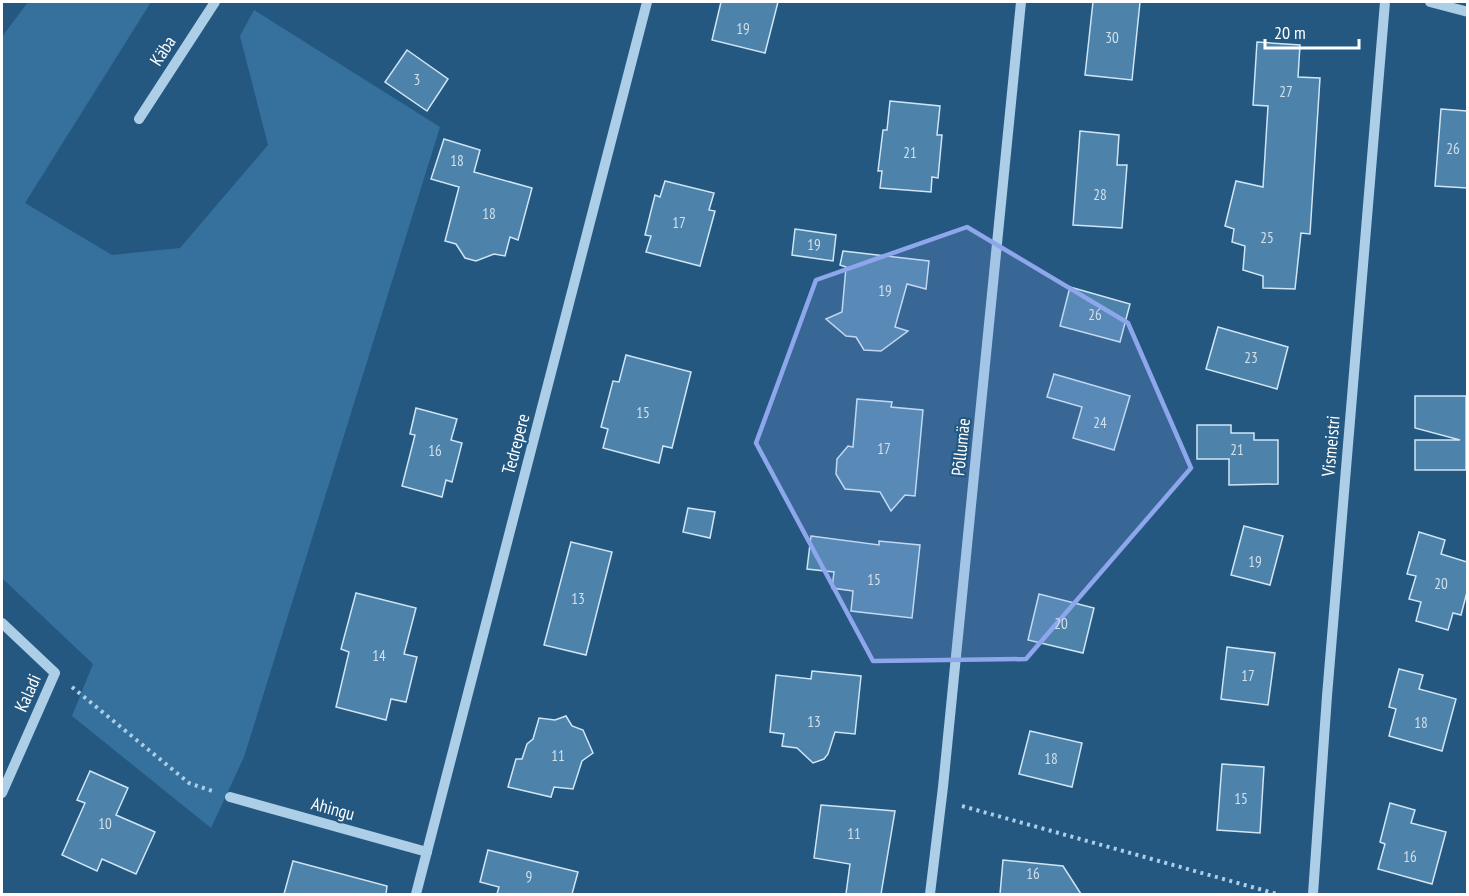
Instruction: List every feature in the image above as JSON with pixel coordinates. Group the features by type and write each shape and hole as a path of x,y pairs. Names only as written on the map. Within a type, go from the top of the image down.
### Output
{"street":[{"name":"Käba","path":"139,119 215,2"},
{"name":"Tedrepere","path":"416,894 647,2"},
{"name":"Põllumäe","path":"930,894 1021,2"},
{"name":"Vismeistri","path":"1313,894 1328,684 1385,2"},
{"path":"1430,2 1467,12"},
{"path":"2,624 56,673"},
{"name":"Kaladi","path":"2,793 56,673"},
{"name":"Ahingu","path":"230,797 427,852"}],"path":[{"path":"56,673 189,783 230,797"},
{"path":"941,801 1277,894"}],"highlighted area":[{"path":"967,227 1128,323 1191,468 1026,659 873,661 756,443 816,280"}],"shaded area":[{"path":"28,2 151,2 25,203 112,255 180,248 268,145 240,36 254,10 440,127 244,757 211,828 72,716 93,664 2,578 2,37"}],"building":[{"path":"721,2 778,2 765,53 712,40"},
{"path":"1093,2 1140,2 1132,80 1085,75"},
{"path":"1257,42 1300,45 1298,77 1320,78 1310,234 1301,233 1295,289 1263,288 1263,276 1243,270 1245,246 1232,242 1234,229 1225,226 1236,181 1263,187 1268,106 1253,105"},
{"path":"407,50 448,79 427,111 385,82"},
{"path":"890,101 940,106 937,135 942,135 938,178 932,177 931,192 880,188 882,171 878,171 883,130 887,130"},
{"path":"1441,109 1467,111 1467,188 1435,186"},
{"path":"1080,131 1119,135 1117,165 1127,165 1122,228 1073,225"},
{"path":"444,139 480,150 474,172 532,188 518,240 510,237 505,256 494,254 476,261 465,258 456,244 445,241 459,187 431,179"},
{"path":"665,181 714,193 709,210 715,211 700,266 646,252 651,236 645,235 655,195 660,197"},
{"path":"795,229 836,235 833,261 792,255"},
{"path":"843,251 929,261 926,289 907,284 895,327 908,331 881,351 864,350 856,337 846,336 826,319 842,312 846,267 840,265"},
{"path":"1070,287 1130,304 1120,342 1060,326"},
{"path":"1218,327 1288,347 1277,389 1206,369"},
{"path":"626,355 691,372 672,448 663,446 659,463 603,448 608,429 601,427 613,381 619,382"},
{"path":"1054,374 1130,396 1114,450 1073,438 1082,407 1047,397"},
{"path":"1415,396 1466,396 1466,470 1415,470 1415,440 1460,440 1415,428"},
{"path":"857,399 892,402 891,407 923,410 915,496 905,495 891,511 880,492 845,489 836,474 837,459 848,446 853,447"},
{"path":"416,408 457,419 451,440 462,443 452,482 446,480 442,497 402,486 415,435 410,434"},
{"path":"1197,425 1231,425 1231,433 1254,433 1254,440 1278,440 1278,484 1229,485 1229,459 1197,459"},
{"path":"688,508 715,512 710,538 683,532"},
{"path":"1244,526 1283,536 1270,585 1231,575"},
{"path":"1419,532 1445,540 1441,554 1467,562 1467,592 1461,615 1453,613 1448,630 1416,621 1421,602 1409,599 1416,576 1407,574"},
{"path":"811,536 879,545 879,541 920,545 912,618 851,611 853,591 832,588 834,572 807,569"},
{"path":"571,542 612,552 586,655 544,645"},
{"path":"356,593 416,608 404,654 417,657 406,702 391,699 386,720 336,707 349,652 341,649"},
{"path":"1039,594 1094,608 1083,653 1028,640"},
{"path":"1227,647 1275,653 1268,705 1221,699"},
{"path":"1399,669 1423,675 1419,689 1456,699 1442,751 1389,736 1396,709 1389,707"},
{"path":"812,671 861,676 855,734 835,732 828,754 824,759 813,763 797,748 782,746 784,734 770,732 776,675 811,679"},
{"path":"566,716 572,726 583,730 593,753 582,761 573,789 554,787 551,797 508,787 516,759 522,759 527,744 533,739 539,718 555,720"},
{"path":"1030,731 1082,743 1072,787 1019,774"},
{"path":"1222,764 1264,767 1260,833 1217,830"},
{"path":"90,771 128,788 116,815 155,832 136,874 102,859 97,871 62,855 85,803 77,800"},
{"path":"1390,803 1415,810 1411,823 1446,832 1432,884 1378,869 1385,844 1380,842"},
{"path":"821,805 895,811 881,894 846,894 850,864 814,858"},
{"path":"488,850 578,872 572,894 497,894 499,887 480,882"},
{"path":"1003,860 1063,866 1081,894 1000,894"},
{"path":"293,861 387,886 386,894 284,894"}]}
